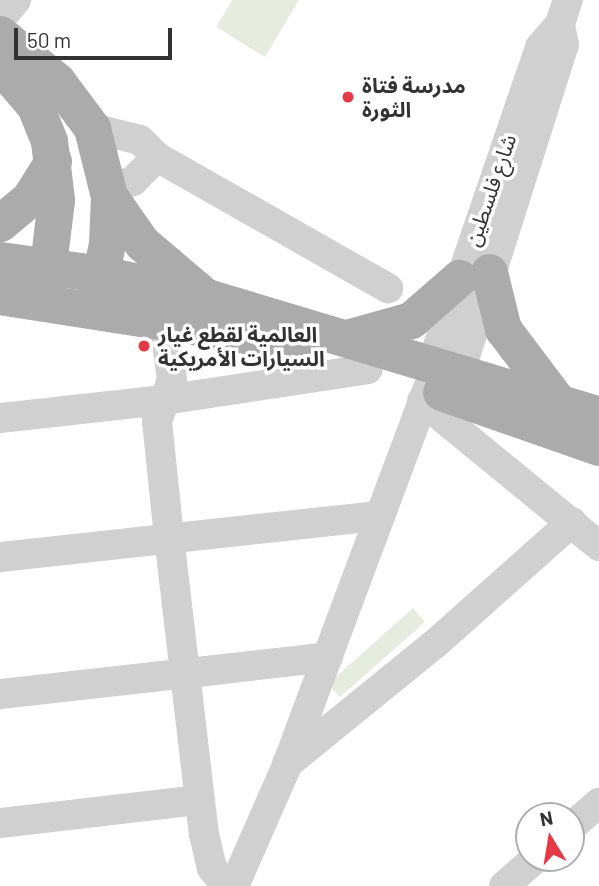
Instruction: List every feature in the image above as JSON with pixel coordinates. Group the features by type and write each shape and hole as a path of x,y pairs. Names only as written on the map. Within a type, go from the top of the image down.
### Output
{"main road":[{"path":"0,34 57,81 92,128 108,192 102,274 92,310"},
{"path":"0,65 34,106 52,161 56,200 43,302"},
{"path":"0,223 29,199 52,161"},
{"path":"108,192 163,264 210,298"},
{"path":"0,260 102,274 210,298 349,338 436,381 599,447"},
{"path":"349,338 411,320 474,275 503,329 558,402"},
{"path":"0,296 164,321 300,348 368,369 558,402 599,415"}],"street":[{"path":"0,19 16,0"},
{"name":"شارع فلسطين","path":"234,886 287,765 379,516 436,381 474,275 541,47 564,12"},
{"path":"92,128 127,134 157,157 388,288"},
{"path":"108,192 133,181 157,157"},
{"path":"164,321 172,380 157,421 169,537 206,851 212,868 226,886"},
{"path":"0,418 164,400 368,369"},
{"path":"436,381 572,523 599,546"},
{"path":"0,557 379,516"},
{"path":"287,765 436,643 572,523"},
{"path":"0,694 328,657"},
{"path":"0,824 200,800"},
{"path":"585,815 599,803"},
{"path":"504,886 520,872"}],"shaded area":[{"path":"232,0 299,0 265,57 216,27"},
{"path":"413,608 425,622 340,697 328,684"}],"place":[{"name":"مدرسة فتاة الثورة","path":"348,97"},
{"name":"العالمية لقطع غيار السيارات الأمريكية","path":"144,346"}]}
